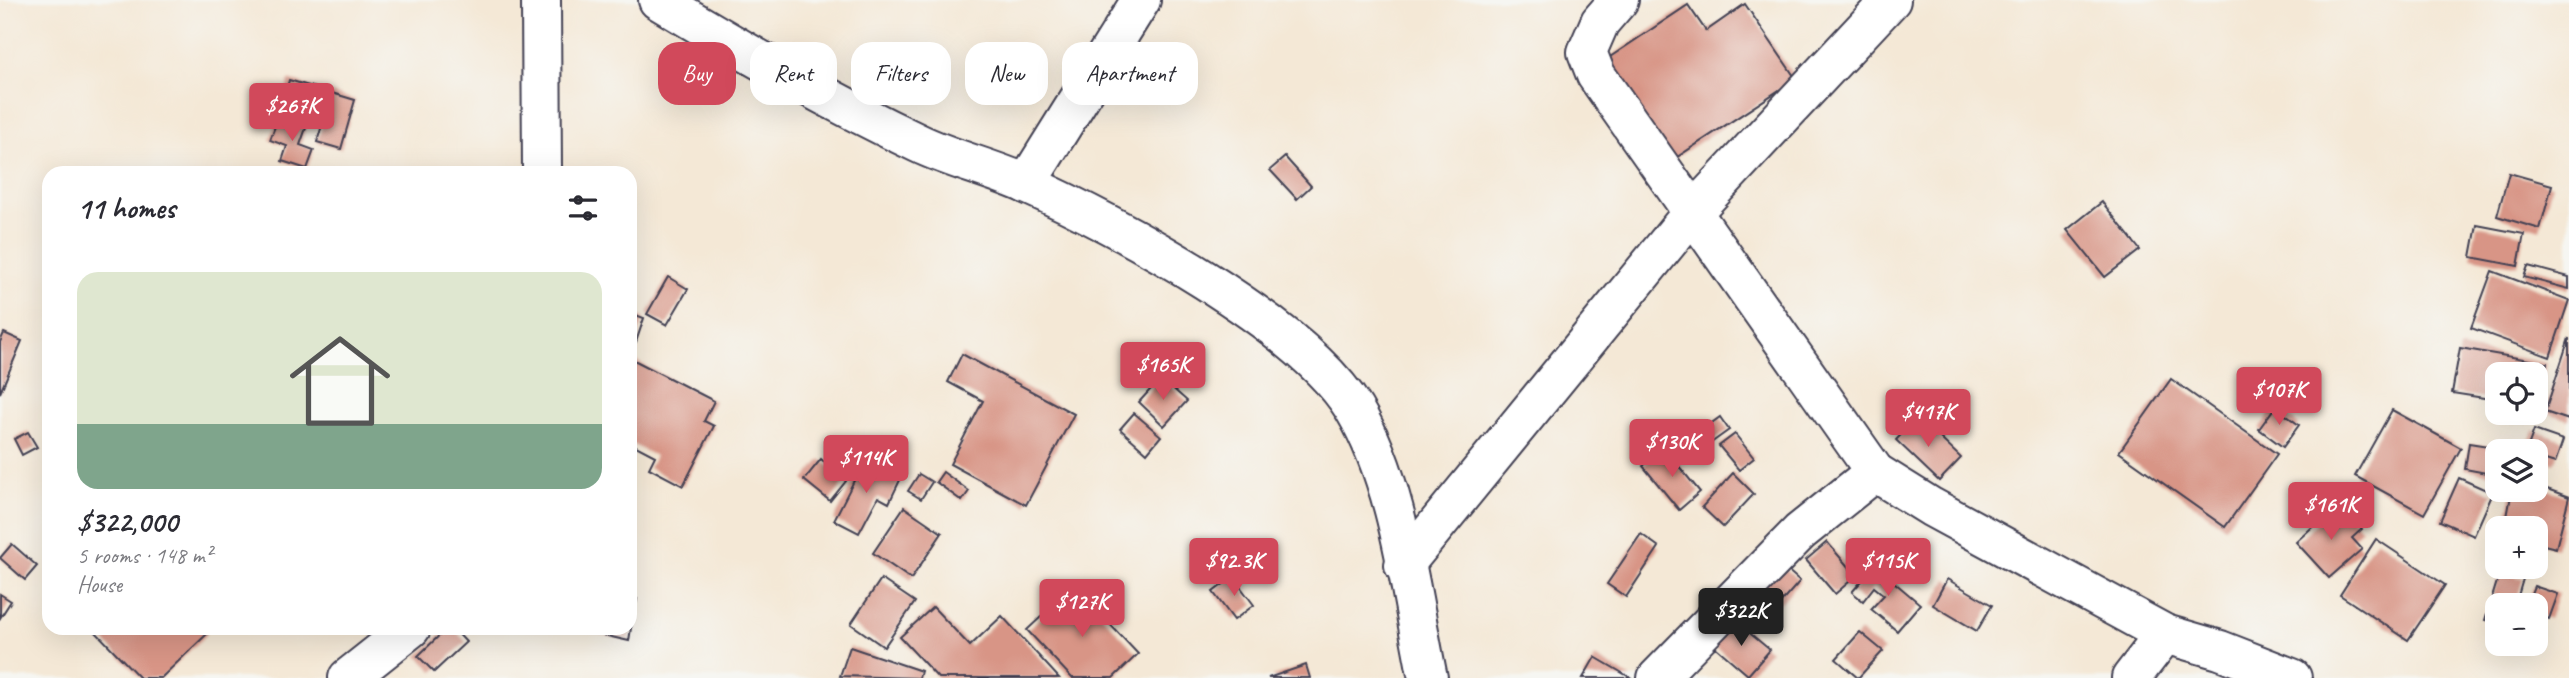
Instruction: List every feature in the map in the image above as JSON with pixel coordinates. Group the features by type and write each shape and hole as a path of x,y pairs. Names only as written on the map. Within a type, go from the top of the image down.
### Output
{"street":[{"path":"541,0 542,166"},
{"path":"658,0 764,64 920,144 1026,184 1169,258 1266,323 1322,369 1353,408 1384,471 1428,678"},
{"path":"1026,184 1141,0"},
{"path":"1619,0 1600,22 1587,52 1596,75 1691,214 1875,472 1931,507 2165,634 2220,650 2292,678"},
{"path":"1404,565 1691,214 1891,0"},
{"path":"1657,678 1800,532 1875,472"},
{"path":"2131,678 2165,634"},
{"path":"348,678 402,635"}],"building":[{"path":"1745,4 1796,79 1671,161 1604,61 1688,5 1706,31"},
{"path":"289,80 355,100 341,149 317,142 323,122 281,110"},
{"path":"278,118 306,128 300,145 314,150 308,166 282,161 287,146 270,140"},
{"path":"1285,157 1311,186 1297,199 1270,170"},
{"path":"2509,173 2552,185 2540,229 2497,216"},
{"path":"2102,202 2140,250 2105,277 2067,230"},
{"path":"2477,225 2524,234 2518,266 2471,257"},
{"path":"2528,266 2569,277 2569,289 2524,277"},
{"path":"2492,271 2569,300 2550,357 2471,328"},
{"path":"668,277 688,289 667,325 647,314"},
{"path":"637,316 644,318 637,339"},
{"path":"4,333 22,341 0,393 0,342"},
{"path":"2569,338 2569,420 2548,413 2548,403"},
{"path":"2460,348 2541,362 2485,362 2485,398 2452,393"},
{"path":"962,354 1074,414 1026,505 950,464 983,401 948,382"},
{"path":"637,362 714,401 704,421 714,426 683,486 649,468 655,456 637,447"},
{"path":"1161,378 1187,401 1164,426 1139,402"},
{"path":"2171,379 2277,454 2225,527 2119,452"},
{"path":"2275,407 2299,425 2283,447 2259,429"},
{"path":"2392,410 2461,448 2424,514 2355,476"},
{"path":"1134,413 1161,436 1147,453 1120,429"},
{"path":"1720,417 1729,430 1711,443 1701,431"},
{"path":"1918,417 1961,458 1939,481 1896,440"},
{"path":"2534,430 2563,440 2555,463 2548,461 2548,439 2531,439"},
{"path":"28,432 37,447 22,455 14,439"},
{"path":"1735,434 1754,458 1739,470 1719,446"},
{"path":"2469,443 2485,445 2485,473 2465,469"},
{"path":"1664,448 1700,492 1679,510 1643,466"},
{"path":"821,459 846,481 830,501 804,480"},
{"path":"865,459 901,478 889,503 878,497 859,533 834,520"},
{"path":"943,472 969,491 962,501 936,482"},
{"path":"1733,473 1754,494 1723,527 1702,507"},
{"path":"919,474 932,482 921,499 908,491"},
{"path":"2459,478 2485,489 2485,502 2489,502 2474,536 2440,521"},
{"path":"2548,489 2569,497 2556,548 2548,546 2548,516 2507,516 2510,502 2548,502"},
{"path":"904,507 942,533 911,579 873,553"},
{"path":"2333,508 2342,519 2348,514 2362,529 2352,538 2362,549 2329,578 2296,542"},
{"path":"1641,534 1659,547 1626,597 1607,584"},
{"path":"2376,539 2445,585 2408,640 2340,595"},
{"path":"1827,542 1856,576 1835,594 1806,560"},
{"path":"12,544 37,566 25,580 0,558"},
{"path":"1779,563 1800,581 1770,615 1749,598"},
{"path":"1875,566 1920,604 1897,631 1871,609 1884,595 1874,587 1863,601 1852,592"},
{"path":"1233,577 1254,605 1234,620 1213,592"},
{"path":"881,579 915,602 884,647 851,624"},
{"path":"1947,579 1992,605 1977,631 1933,605"},
{"path":"2498,579 2523,579 2519,593 2493,593"},
{"path":"1074,586 1138,654 1113,678 1072,678 1027,630"},
{"path":"2534,586 2558,594 2549,619 2548,593 2531,593"},
{"path":"0,594 11,601 0,618"},
{"path":"933,607 970,646 1002,616 1059,678 938,678 900,637"},
{"path":"1734,620 1770,650 1748,675 1713,645"},
{"path":"1860,632 1883,651 1858,678 1836,659"},
{"path":"99,635 206,635 161,678 140,678"},
{"path":"440,635 460,635 466,642 434,672 418,656"},
{"path":"603,635 630,635 629,641"},
{"path":"850,647 921,671 919,678 840,676"},
{"path":"1595,657 1631,678 1583,678"},
{"path":"1306,665 1310,678 1268,678"}]}
